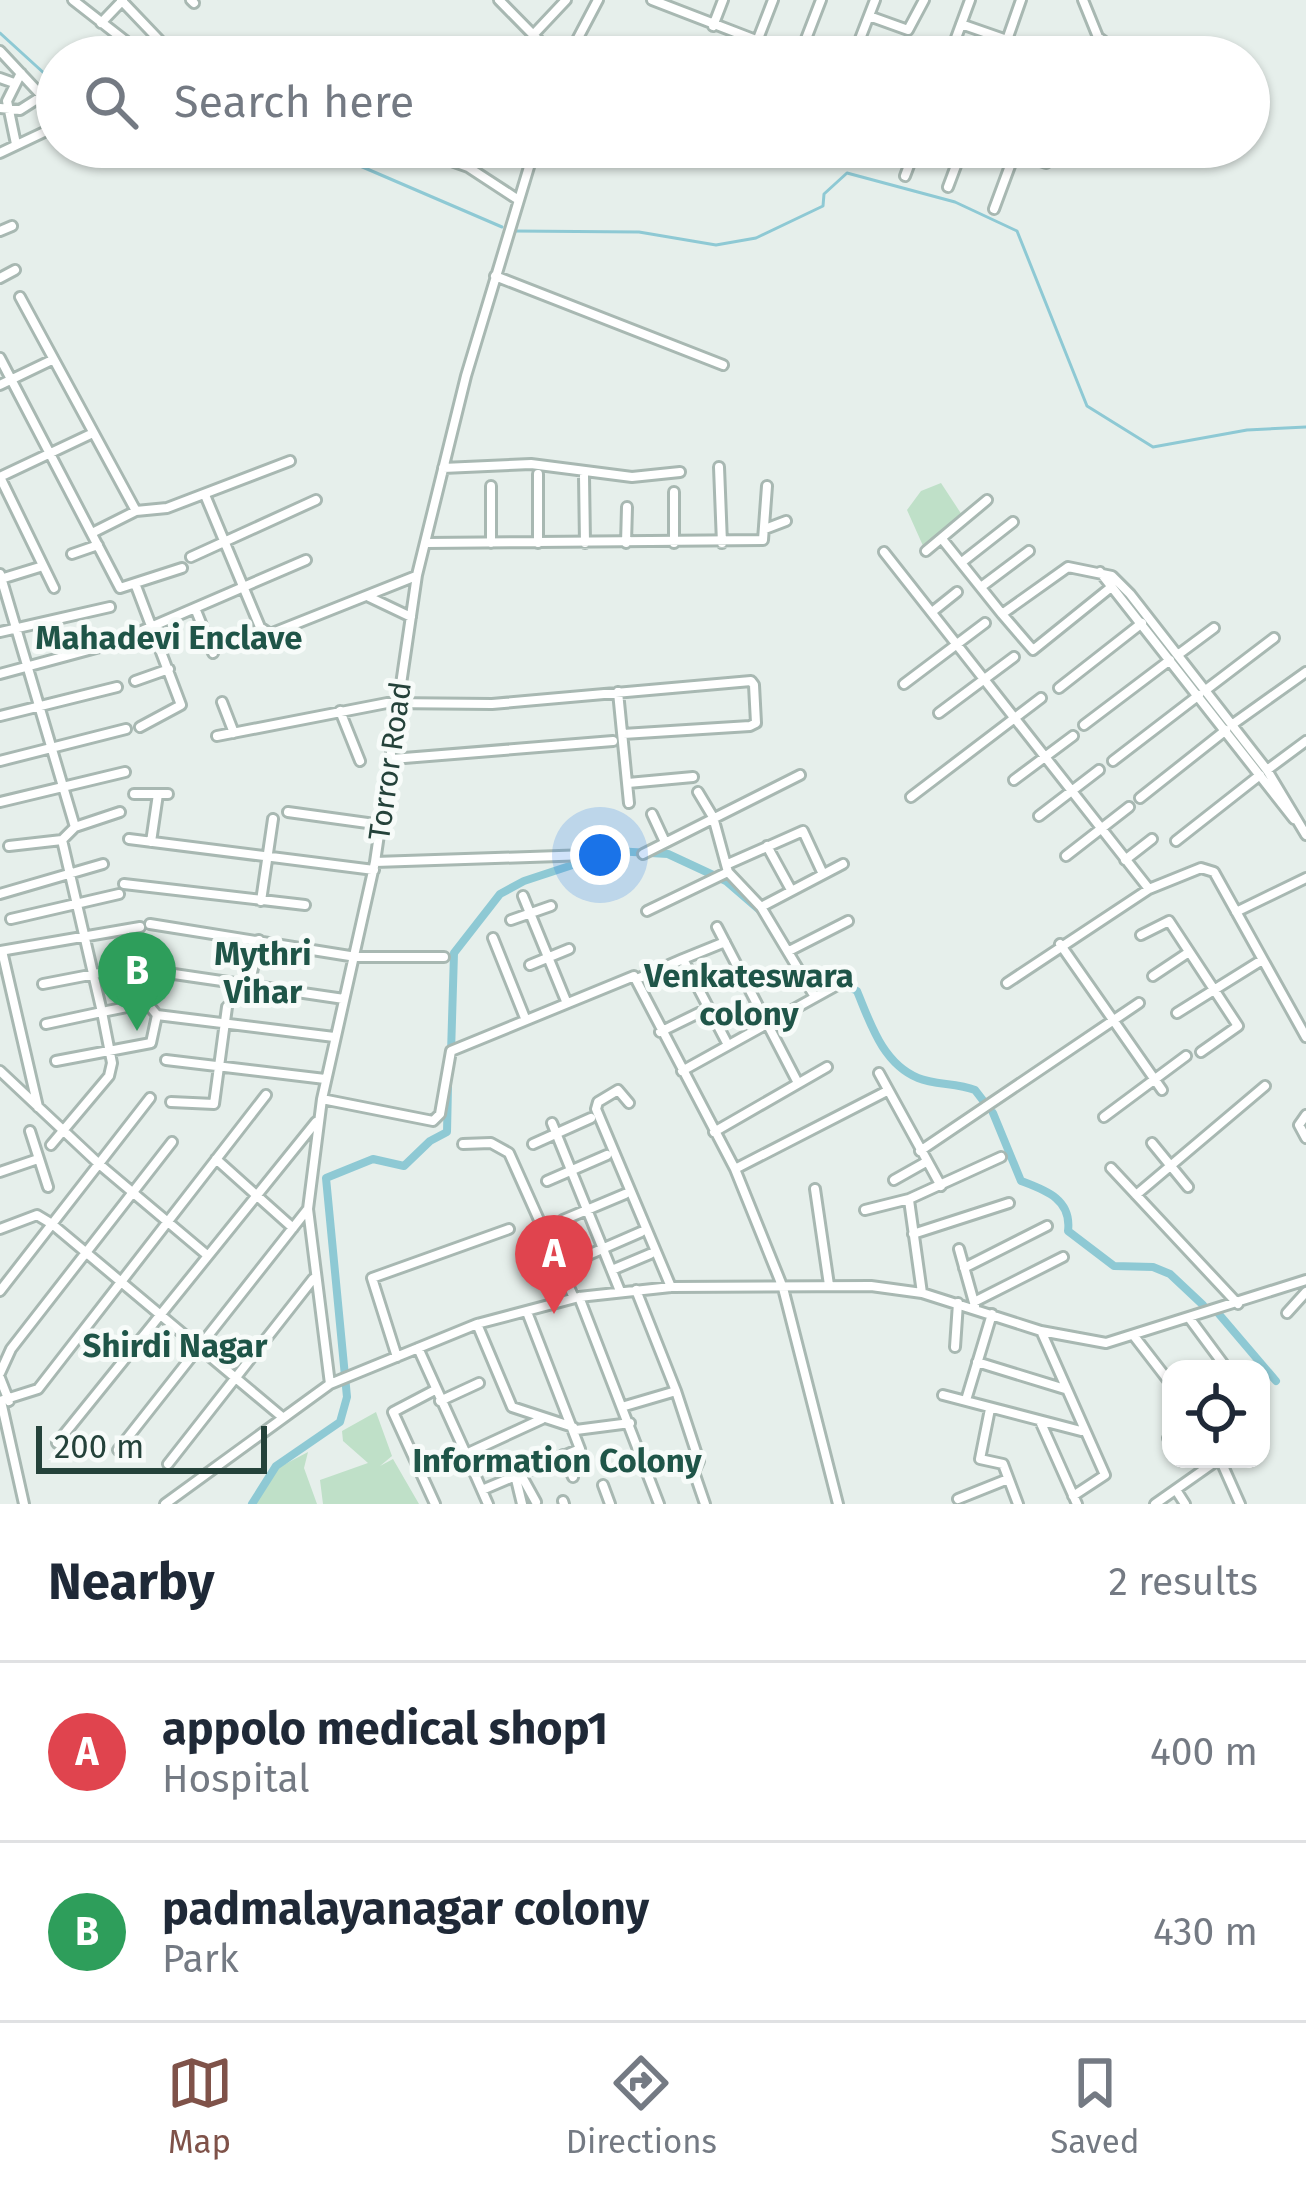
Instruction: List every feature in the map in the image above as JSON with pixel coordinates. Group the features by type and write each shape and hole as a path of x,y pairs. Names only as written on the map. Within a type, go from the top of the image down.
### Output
{"street":[{"path":"73,0 119,36"},
{"path":"101,22 122,0 156,36"},
{"path":"502,1 534,34 566,0"},
{"path":"579,36 598,0"},
{"path":"652,0 743,36"},
{"path":"713,26 723,0"},
{"path":"760,36 773,0"},
{"path":"807,36 820,0"},
{"path":"861,36 874,0"},
{"path":"869,16 908,30 924,0"},
{"path":"957,36 970,0"},
{"path":"1008,36 1021,0"},
{"path":"1083,0 1098,36"},
{"path":"961,24 995,36"},
{"path":"0,51 36,89"},
{"path":"16,144 4,109 21,73"},
{"path":"0,78 14,83"},
{"path":"4,109 20,110 36,100"},
{"path":"0,153 36,135"},
{"path":"470,168 517,199"},
{"name":"Torror Road","path":"330,1384 313,1279 308,1209 325,1079 375,866 417,575 528,168"},
{"path":"905,176 908,168"},
{"path":"949,187 956,168"},
{"path":"994,209 1009,168"},
{"path":"0,231 12,226"},
{"path":"0,278 15,270"},
{"path":"495,276 723,365"},
{"path":"20,297 136,511"},
{"path":"0,358 120,588 182,568"},
{"path":"0,385 52,360"},
{"path":"54,588 0,477 93,433"},
{"path":"92,533 136,511 167,508 290,461"},
{"path":"443,468 531,464 632,477 680,472"},
{"path":"719,467 722,543"},
{"path":"538,474 538,543"},
{"path":"584,476 585,543"},
{"path":"491,486 491,543"},
{"path":"426,542 763,540 767,486"},
{"path":"674,492 674,543"},
{"path":"205,494 260,627 277,635 417,575"},
{"path":"191,557 316,500"},
{"path":"926,551 987,500"},
{"path":"626,543 627,507"},
{"path":"764,529 786,521"},
{"path":"962,562 1013,523"},
{"path":"942,539 1033,650 1110,588"},
{"path":"72,554 98,545"},
{"path":"981,587 1029,551"},
{"path":"884,552 1149,889"},
{"path":"130,636 306,560"},
{"path":"43,566 1,578 20,626 75,827"},
{"path":"1002,614 1063,570 1100,572 1203,692 1306,835"},
{"path":"1100,572 1175,657"},
{"path":"136,586 179,708 140,727"},
{"path":"932,612 957,592"},
{"path":"368,596 411,617"},
{"path":"0,632 110,607"},
{"path":"194,608 214,653"},
{"path":"904,683 985,623"},
{"path":"1059,688 1142,623"},
{"path":"1084,725 1214,628"},
{"path":"1113,760 1274,638"},
{"path":"0,674 111,644"},
{"path":"939,713 1014,657"},
{"path":"135,681 169,669"},
{"path":"1140,798 1306,672"},
{"path":"217,736 340,711 399,705 492,704 751,681 756,690 756,723 750,726 623,734"},
{"path":"0,716 117,687"},
{"path":"618,692 629,802"},
{"path":"910,797 1041,698"},
{"path":"222,702 235,733"},
{"path":"340,711 360,761"},
{"path":"0,761 125,729"},
{"path":"1014,780 1073,736"},
{"path":"392,759 613,741"},
{"path":"1176,841 1302,744 1306,756"},
{"path":"1040,816 1099,770"},
{"path":"0,802 125,772"},
{"path":"643,854 800,775"},
{"path":"628,783 693,778"},
{"path":"698,792 713,817 728,868 761,907 815,997"},
{"path":"134,794 163,794 152,842"},
{"path":"1066,856 1130,807"},
{"path":"9,846 62,840 75,827 120,812"},
{"path":"288,812 382,825"},
{"path":"652,814 665,842"},
{"path":"261,901 273,819"},
{"path":"647,911 803,831 822,872"},
{"path":"130,838 375,866 588,854"},
{"path":"1125,860 1152,839"},
{"path":"51,1145 109,1076 110,1048 62,840"},
{"path":"767,846 790,888"},
{"path":"0,894 103,864"},
{"path":"761,907 843,864"},
{"path":"1007,983 1149,889 1210,869 1306,1037"},
{"path":"1236,911 1306,878"},
{"path":"124,884 305,905"},
{"path":"11,919 118,894"},
{"path":"523,896 566,1001"},
{"path":"511,920 551,906"},
{"path":"789,951 848,921"},
{"path":"1141,935 1168,921 1238,1026 1201,1052"},
{"path":"38,1109 1,951 145,925 356,957 445,957"},
{"path":"717,927 798,1083"},
{"path":"493,938 525,1018"},
{"path":"250,982 259,940"},
{"path":"637,979 725,942"},
{"path":"1060,944 1162,1090"},
{"path":"530,965 569,949"},
{"path":"1153,976 1189,952"},
{"path":"683,959 728,1046"},
{"path":"1177,1013 1262,959"},
{"path":"44,984 157,962"},
{"path":"174,974 344,999"},
{"path":"322,1099 433,1121 440,1114 451,1051 629,975 637,979 660,1032 735,1169 783,1288 838,1504"},
{"path":"682,1071 842,982"},
{"path":"46,1024 147,1003 157,1015 334,1037"},
{"path":"920,1151 1139,1003"},
{"path":"171,1102 213,1105 227,1006"},
{"path":"660,1032 709,1008"},
{"path":"56,1061 151,1043 157,1015"},
{"path":"1104,1117 1186,1056"},
{"path":"166,1060 325,1079"},
{"path":"714,1132 827,1067"},
{"path":"0,1071 99,1165 207,1255"},
{"path":"879,1073 940,1186"},
{"path":"1136,1195 1265,1086"},
{"path":"629,1103 618,1090 598,1102 596,1109 671,1287"},
{"path":"735,1169 887,1091"},
{"path":"3,1401 38,1390 266,1095"},
{"path":"0,1292 150,1098"},
{"path":"1306,1115 1298,1125 1306,1138"},
{"path":"533,1144 591,1118"},
{"path":"57,1444 319,1119"},
{"path":"552,1123 620,1291"},
{"path":"31,1131 48,1187"},
{"path":"24,1504 0,1376 10,1349 90,1253 172,1142"},
{"path":"464,1144 491,1143 509,1153 625,1406 658,1504"},
{"path":"1152,1143 1188,1187"},
{"path":"548,1181 607,1155"},
{"path":"865,1210 909,1199 1001,1157"},
{"path":"0,1172 38,1159"},
{"path":"216,1159 293,1228"},
{"path":"894,1180 926,1162"},
{"path":"1111,1168 1238,1304"},
{"path":"815,1190 829,1285"},
{"path":"563,1220 625,1194"},
{"path":"909,1199 922,1293"},
{"path":"913,1234 1009,1203"},
{"path":"118,1450 308,1209"},
{"path":"0,1229 38,1215 52,1224 161,1311 281,1417"},
{"path":"964,1268 1048,1226"},
{"path":"397,1357 372,1278 509,1229"},
{"path":"579,1258 640,1232"},
{"path":"958,1249 974,1305"},
{"path":"612,1270 650,1253"},
{"path":"974,1305 1063,1257"},
{"path":"168,1464 313,1279"},
{"path":"165,1504 330,1384 477,1324 576,1298 671,1287 829,1285 922,1293 974,1305 1041,1331 1106,1343 1306,1280"},
{"path":"636,1290 699,1460 694,1472 705,1504"},
{"path":"1287,1313 1306,1292"},
{"path":"955,1347 958,1303"},
{"path":"482,1490 580,1449 526,1312"},
{"path":"966,1400 992,1314"},
{"path":"1190,1319 1220,1360"},
{"path":"477,1324 512,1407 584,1433 630,1423"},
{"path":"1039,1420 1075,1500 1105,1475 1041,1331"},
{"path":"1135,1336 1162,1372"},
{"path":"418,1348 485,1503"},
{"path":"977,1362 1065,1389"},
{"path":"440,1401 478,1382"},
{"path":"435,1390 394,1412 435,1504"},
{"path":"625,1406 676,1391"},
{"path":"943,1395 1083,1432"},
{"path":"990,1408 980,1459 1001,1462 1018,1504"},
{"path":"466,1454 542,1419"},
{"path":"563,1455 572,1477"},
{"path":"1155,1504 1207,1468"},
{"path":"1223,1468 1240,1504"},
{"path":"518,1474 536,1502"},
{"path":"518,1474 522,1504"},
{"path":"958,1499 1008,1479"},
{"path":"603,1485 610,1504"},
{"path":"1176,1490 1186,1504"}],"green space":[{"path":"941,483 962,515 924,548 907,510 921,491"},
{"path":"376,1412 392,1456 380,1466 393,1459 419,1504 323,1504 320,1480 368,1463 343,1441 342,1431"},
{"path":"308,1452 304,1468 317,1504 254,1504 272,1471"}],"waterway":[{"path":"0,33 36,66"},
{"path":"365,168 502,227"},
{"path":"514,231 639,232 716,245 756,238 823,206 824,194 847,173 955,202 1017,231 1087,406 1153,447 1247,430 1306,427"},
{"path":"451,1053 454,953 500,894 524,881 615,851 668,854 726,881 763,913"},
{"path":"804,974 830,982"},
{"path":"847,986 857,991 879,1040 895,1062 924,1080 975,1090 985,1103"},
{"path":"252,1504 276,1466 340,1422 347,1397 326,1178 373,1159 404,1166 447,1132 448,1086"},
{"path":"993,1113 1021,1181 1061,1203 1068,1231 1114,1266 1153,1267 1170,1274 1203,1305"},
{"path":"1218,1313 1276,1381"}],"place":[{"name":"padmalayanagar colony","path":"137,1031"},
{"name":"appolo medical shop1","path":"554,1314"}],"district":[{"name":"Mahadevi Enclave","path":"169,638"},
{"name":"Mythri Vihar","path":"263,973"},
{"name":"Venkateswara colony","path":"749,995"},
{"name":"Shirdi Nagar","path":"175,1346"},
{"name":"Information Colony","path":"557,1461"}]}
